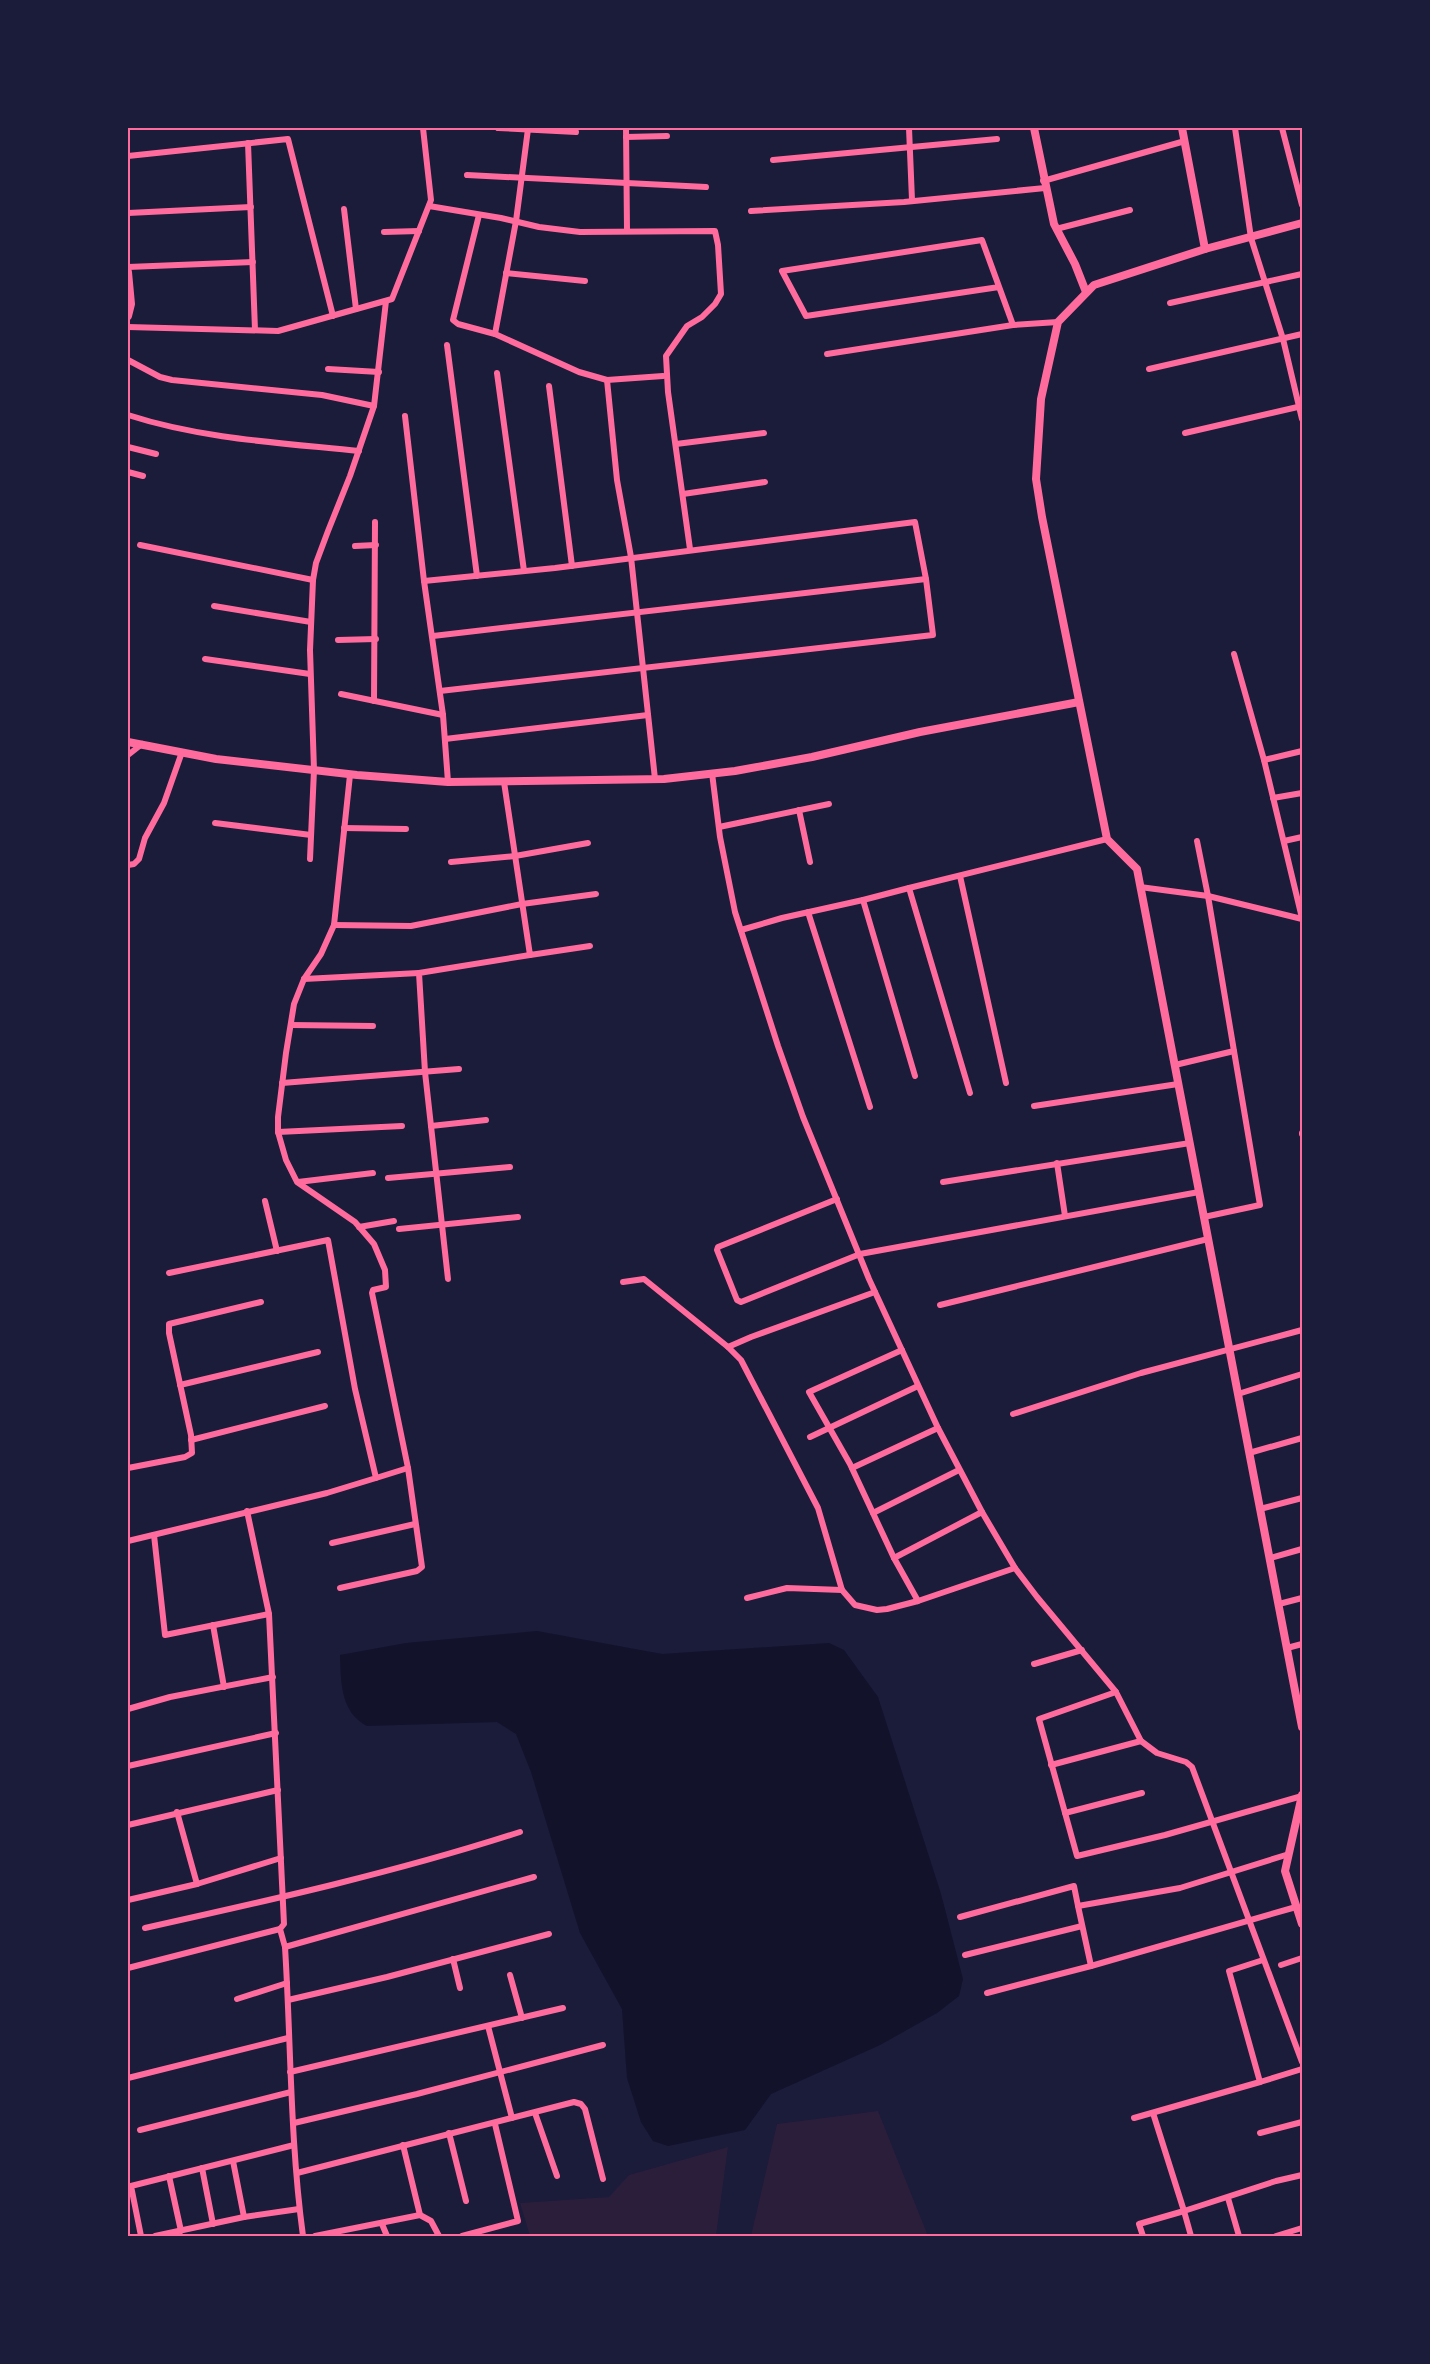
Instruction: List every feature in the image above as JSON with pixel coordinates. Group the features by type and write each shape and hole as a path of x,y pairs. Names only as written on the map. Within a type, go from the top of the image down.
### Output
{"main road":[{"path":"1301,221 1094,285 1086,292 1058,322 1041,399 1036,479 1107,840 1137,869 1302,1717 1302,1727"},
{"path":"1302,1796 1285,1871 1302,1924"}],"street":[{"path":"128,327 278,331 392,300 431,200 423,128"},
{"path":"498,128 576,132"},
{"path":"626,128 627,230"},
{"path":"909,128 912,200"},
{"path":"1034,128 1044,184 1056,229 1075,264 1086,292"},
{"path":"1182,128 1205,249"},
{"path":"1235,128 1251,238 1283,339 1301,406 1302,419"},
{"path":"1282,128 1302,205"},
{"path":"495,333 516,221 528,129"},
{"path":"626,137 667,136"},
{"path":"128,156 288,139 333,316"},
{"path":"773,160 997,139"},
{"path":"751,211 912,200 1044,184 1185,141"},
{"path":"248,143 255,330"},
{"path":"467,175 706,187"},
{"path":"429,206 539,227 580,232 715,231 721,294 709,310 687,326 666,356 668,392 690,549"},
{"path":"128,213 251,207"},
{"path":"344,209 356,309"},
{"path":"1056,229 1130,210"},
{"path":"479,215 453,320 458,324 495,333 579,372 608,380 663,376"},
{"path":"384,232 419,231"},
{"path":"999,287 806,316 782,271 982,240 1013,325"},
{"path":"128,310 128,269 253,262"},
{"path":"506,273 585,281"},
{"path":"1170,303 1302,274"},
{"path":"310,859 314,770 310,674 313,580 316,563 374,406 386,301"},
{"path":"827,354 1013,325 1058,322"},
{"path":"1149,369 1302,334"},
{"path":"447,345 477,576"},
{"path":"128,360 160,377 172,380 322,395 374,406"},
{"path":"328,369 379,372"},
{"path":"496,373 524,571"},
{"path":"608,380 617,480 631,557 655,779"},
{"path":"549,386 572,566"},
{"path":"1185,433 1301,406"},
{"path":"128,415 228,437 359,451"},
{"path":"405,416 424,581 443,715 448,782"},
{"path":"676,444 764,433"},
{"path":"128,447 156,454"},
{"path":"128,472 144,476"},
{"path":"683,494 765,482"},
{"path":"374,701 375,522"},
{"path":"424,581 572,566 690,549 915,522 926,579 933,635 440,691"},
{"path":"140,545 313,580"},
{"path":"355,546 376,545"},
{"path":"433,636 926,579"},
{"path":"214,606 311,622"},
{"path":"338,640 376,639"},
{"path":"1140,887 1209,896 1302,919 1299,890 1234,654"},
{"path":"205,659 310,674"},
{"path":"341,694 443,715"},
{"path":"128,741 216,759 350,775 448,782 655,779 712,773 812,757 920,732 1079,702"},
{"path":"445,740 648,715"},
{"path":"128,755 142,744"},
{"path":"1264,760 1302,751"},
{"path":"128,865 139,860 145,838 165,802 182,752"},
{"path":"712,773 719,827 741,930 803,1118 875,1292 918,1386 959,1470 1015,1568 1116,1692 1141,1741 1157,1753 1186,1762 1192,1767 1263,1960 1292,2029 1302,2062"},
{"path":"340,1588 421,1569 408,1467 372,1293 373,1290 386,1287 385,1270 374,1244 359,1227 297,1182 286,1160 279,1132 278,1118 282,1083 294,1004 304,979 321,954 334,925 350,775"},
{"path":"504,782 530,955"},
{"path":"1273,798 1302,793"},
{"path":"719,827 829,804"},
{"path":"799,810 810,862"},
{"path":"216,823 311,835"},
{"path":"344,828 406,829"},
{"path":"1284,841 1302,837"},
{"path":"741,930 1107,840"},
{"path":"1197,841 1209,896 1260,1205 1204,1217"},
{"path":"451,862 515,856 588,843"},
{"path":"960,876 1006,1083"},
{"path":"909,888 970,1093"},
{"path":"334,925 411,926 522,904 596,894"},
{"path":"863,900 915,1076"},
{"path":"808,912 870,1107"},
{"path":"304,979 419,973 590,946"},
{"path":"419,973 425,1072 448,1279"},
{"path":"291,1025 372,1026"},
{"path":"1174,1065 1234,1051"},
{"path":"282,1083 459,1069"},
{"path":"1034,1106 1178,1084"},
{"path":"431,1126 486,1120"},
{"path":"279,1132 402,1126"},
{"path":"943,1182 1190,1143"},
{"path":"1057,1163 1065,1216"},
{"path":"388,1179 510,1167"},
{"path":"297,1182 373,1173"},
{"path":"837,1199 718,1247 717,1250 737,1300 741,1302 860,1254 1199,1192"},
{"path":"265,1201 276,1251"},
{"path":"399,1229 518,1217"},
{"path":"359,1227 394,1221"},
{"path":"940,1305 1208,1239"},
{"path":"169,1273 328,1240 355,1389 376,1478"},
{"path":"623,1282 644,1279 741,1360 818,1508 842,1590 855,1605 877,1610 918,1601 1015,1568"},
{"path":"728,1347 875,1292"},
{"path":"128,1468 185,1457 192,1453 169,1324 261,1302"},
{"path":"1014,1414 1141,1373 1302,1330"},
{"path":"902,1350 809,1392 852,1468 894,1558 918,1601"},
{"path":"180,1385 318,1352"},
{"path":"1238,1394 1302,1374"},
{"path":"810,1437 918,1386"},
{"path":"191,1440 325,1406"},
{"path":"852,1468 938,1428"},
{"path":"1250,1453 1302,1438"},
{"path":"128,1540 327,1493 408,1467"},
{"path":"873,1513 959,1470"},
{"path":"1260,1509 1302,1498"},
{"path":"128,1968 280,1929 284,1924 269,1614 247,1511"},
{"path":"894,1558 982,1512"},
{"path":"332,1543 415,1524"},
{"path":"154,1535 165,1635 269,1614"},
{"path":"1270,1558 1302,1549"},
{"path":"747,1598 787,1588 842,1590"},
{"path":"1279,1604 1302,1598"},
{"path":"213,1625 224,1687"},
{"path":"1287,1647 1302,1644"},
{"path":"1034,1664 1082,1650"},
{"path":"128,1709 170,1697 273,1677"},
{"path":"1116,1692 1040,1719 1077,1856 1165,1835 1302,1796"},
{"path":"128,1766 276,1733"},
{"path":"1051,1764 1141,1741"},
{"path":"128,1825 278,1790"},
{"path":"1065,1813 1142,1793"},
{"path":"177,1812 197,1884"},
{"path":"146,1928 283,1898 440,1859 520,1832"},
{"path":"1078,1906 1180,1888 1289,1854"},
{"path":"128,1900 197,1884 281,1858"},
{"path":"285,1947 534,1877"},
{"path":"960,1917 1074,1886 1091,1966"},
{"path":"987,1993 1091,1966 1296,1907"},
{"path":"965,1955 1082,1926"},
{"path":"280,1929 285,1947 294,2145 303,2236"},
{"path":"288,2000 549,1934"},
{"path":"1281,1965 1302,1958"},
{"path":"453,1959 460,1988"},
{"path":"1260,2082 1229,1971 1263,1960"},
{"path":"510,1975 522,2018"},
{"path":"237,1999 287,1983"},
{"path":"290,2072 563,2008"},
{"path":"488,2026 502,2072 512,2118"},
{"path":"128,2078 288,2038"},
{"path":"294,2123 603,2045"},
{"path":"1134,2118 1302,2069"},
{"path":"140,2130 291,2092"},
{"path":"297,2173 574,2102 581,2104 585,2109 603,2179"},
{"path":"535,2113 557,2176"},
{"path":"1153,2113 1191,2236"},
{"path":"1260,2133 1302,2122"},
{"path":"462,2236 518,2221 495,2124"},
{"path":"449,2133 466,2201"},
{"path":"141,2236 131,2186 294,2145"},
{"path":"402,2145 420,2215"},
{"path":"233,2160 244,2217"},
{"path":"202,2168 213,2224"},
{"path":"1143,2236 1139,2224 1302,2175"},
{"path":"169,2176 181,2231"},
{"path":"1228,2198 1239,2236"},
{"path":"155,2236 244,2217 299,2209"},
{"path":"315,2236 420,2215 431,2221 439,2236"},
{"path":"382,2224 387,2236"},
{"path":"1276,2236 1302,2228"}],"shaded area":[{"path":"537,1631 662,1654 829,1643 844,1650 878,1697 941,1894 963,1979 959,1996 937,2013 880,2045 771,2094 745,2130 668,2146 653,2141 641,2122 627,2078 622,2009 580,1933 531,1772 516,1734 497,1722 367,1726 352,1713 344,1695 340,1655 406,1643"},
{"path":"878,2111 928,2236 751,2236 777,2124"},
{"path":"728,2147 716,2236 530,2236 520,2203 609,2197 629,2175"}]}
